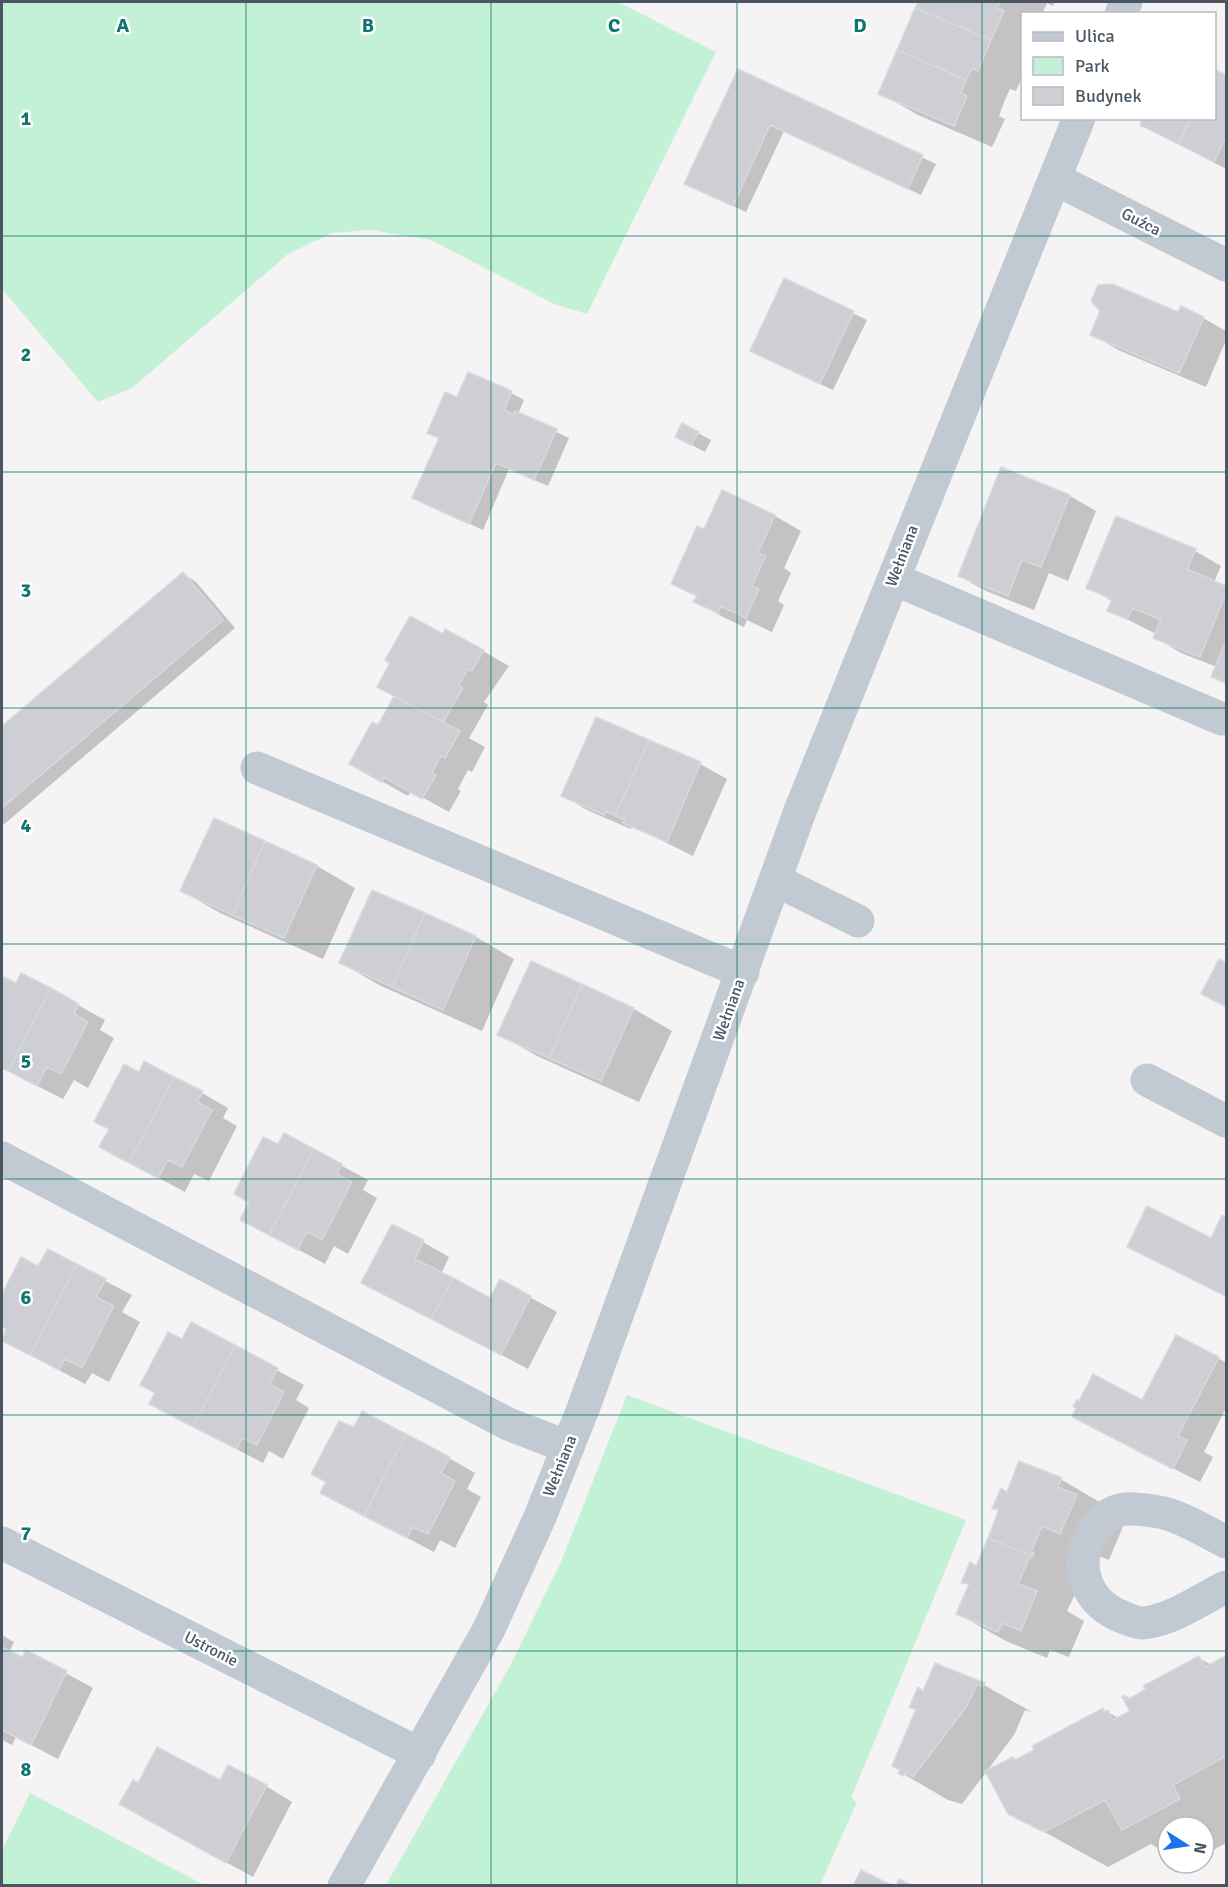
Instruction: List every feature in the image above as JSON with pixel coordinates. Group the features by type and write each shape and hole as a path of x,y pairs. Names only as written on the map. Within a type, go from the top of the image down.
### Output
{"street":[{"name":"Wełniana","path":"344,1886 489,1629 540,1517 568,1447 743,972 800,811 1078,120"},
{"name":"Guźca","path":"1055,179 1227,265"},
{"path":"894,579 1222,719"},
{"path":"257,768 743,972"},
{"path":"775,880 858,921"},
{"path":"1147,1080 1227,1122"},
{"path":"2,1158 508,1424 568,1447"},
{"path":"1227,1542 1162,1512 1125,1509 1113,1512 1100,1522 1084,1549 1082,1566 1084,1580 1095,1600 1116,1615 1141,1623 1164,1618 1227,1587"},
{"name":"Ustronie","path":"2,1543 420,1754"}],"green space":[{"path":"2,2 618,2 716,52 587,314 554,304 431,240 371,230 332,233 288,254 132,388 98,402 2,289"},
{"path":"627,1395 966,1520 851,1798 857,1802 820,1885 386,1885 509,1668 561,1562"},
{"path":"30,1793 204,1885 2,1885 2,1850"}],"building":[{"path":"918,2 1000,2 997,8 1004,11 991,40 915,8"},
{"path":"915,8 991,40 978,71 972,68 966,80 897,50"},
{"path":"897,50 966,80 961,93 967,96 954,126 878,94"},
{"path":"738,69 923,155 908,189 770,125 733,206 684,184"},
{"path":"1216,70 1226,75 1226,137 1214,162 1178,144 1190,120 1216,120"},
{"path":"1142,120 1190,120 1178,144 1140,125"},
{"path":"784,278 854,311 820,384 750,351"},
{"path":"1112,284 1178,312 1181,306 1204,317 1179,373 1090,335 1100,311 1091,301 1098,285"},
{"path":"468,372 512,391 504,410 513,414 515,411 557,429 534,480 496,463 469,524 412,498 439,438 427,433 445,392 457,397"},
{"path":"682,423 699,432 691,445 675,437"},
{"path":"1001,467 1070,495 1041,567 1022,560 1008,596 958,576"},
{"path":"722,490 775,515 758,553 766,556 752,586 759,589 746,618 721,606 718,613 693,602 697,596 671,584 697,526 704,529"},
{"path":"1116,516 1196,549 1187,569 1226,586 1226,593 1200,657 1153,638 1161,620 1133,608 1127,619 1107,611 1112,599 1086,588"},
{"path":"183,572 223,620 2,808 2,726"},
{"path":"410,616 443,634 445,629 484,650 472,671 468,669 458,686 463,688 443,722 377,687 390,663 385,660"},
{"path":"1226,641 1226,683 1211,677"},
{"path":"394,696 460,731 445,758 441,756 432,773 436,775 422,799 384,777 381,782 349,764 372,722 378,725"},
{"path":"596,717 649,740 615,816 606,811 604,815 561,796"},
{"path":"649,740 701,762 667,842 623,823 625,820 615,816"},
{"path":"214,818 265,841 232,915 180,891"},
{"path":"265,841 317,865 284,938 232,915"},
{"path":"372,890 425,913 392,987 339,963"},
{"path":"425,913 476,936 443,1010 392,987"},
{"path":"1219,959 1226,963 1226,1007 1201,994"},
{"path":"531,961 582,984 549,1058 497,1035"},
{"path":"21,973 51,988 8,1071 2,1068 2,976 16,983"},
{"path":"582,984 634,1008 601,1081 549,1058"},
{"path":"51,988 79,1004 74,1014 88,1022 61,1074 47,1067 37,1086 8,1071"},
{"path":"144,1061 174,1077 129,1163 99,1147 109,1129 94,1122 124,1064 139,1072"},
{"path":"174,1077 203,1091 197,1102 212,1110 182,1167 168,1160 158,1178 129,1163"},
{"path":"284,1133 314,1149 269,1235 240,1220 249,1202 234,1194 263,1137 278,1144"},
{"path":"314,1149 342,1164 337,1174 352,1182 322,1240 307,1232 298,1250 269,1235"},
{"path":"1147,1206 1211,1238 1222,1215 1226,1217 1226,1296 1127,1247"},
{"path":"392,1224 424,1240 415,1259 453,1278 431,1319 361,1283"},
{"path":"48,1249 77,1264 30,1355 2,1341 6,1329 2,1326 2,1294 21,1257 38,1266"},
{"path":"77,1264 106,1279 96,1297 114,1306 82,1368 65,1359 59,1370 30,1355"},
{"path":"453,1278 490,1298 500,1279 531,1296 501,1355 431,1319"},
{"path":"191,1322 235,1345 193,1427 149,1404 155,1393 140,1385 168,1332 182,1339"},
{"path":"1176,1335 1219,1357 1178,1436 1187,1440 1173,1469 1072,1417 1076,1408 1073,1406 1077,1400 1079,1401 1093,1374 1142,1400"},
{"path":"235,1345 278,1368 270,1384 284,1392 257,1445 242,1438 237,1449 193,1427"},
{"path":"362,1411 406,1434 364,1516 320,1493 326,1482 311,1474 339,1421 354,1427"},
{"path":"406,1434 450,1457 441,1473 455,1481 428,1534 413,1527 407,1538 364,1516"},
{"path":"1019,1461 1062,1478 1058,1487 1077,1495 1060,1534 1042,1526 1031,1552 1034,1553 1033,1556 988,1538 999,1509 992,1509 1001,1488 1007,1492"},
{"path":"988,1538 1033,1556 1029,1558 1018,1584 1037,1591 1021,1631 1002,1623 998,1632 956,1614 969,1584 961,1583 970,1562 976,1566"},
{"path":"2,1647 22,1657 26,1650 67,1671 31,1745 2,1730"},
{"path":"1199,1656 1205,1667 1225,1656 1226,1659 1226,1756 1173,1785 1180,1799 1122,1830 1105,1800 1044,1832 1008,1814 985,1771 1013,1757 1015,1760 1034,1750 1032,1746 1103,1708 1104,1712 1108,1710 1113,1720 1130,1711 1122,1697 1124,1696 1127,1700 1146,1689 1143,1686"},
{"path":"935,1663 985,1683 983,1686 977,1684 966,1707 913,1777 906,1773 903,1776 898,1773 900,1770 892,1766 916,1709 909,1708 918,1687 923,1691"},
{"path":"157,1747 220,1780 228,1765 267,1785 226,1863 119,1804 133,1780 138,1783"},
{"path":"861,1870 893,1886 853,1886"},
{"path":"899,1879 913,1886 896,1886"}]}
